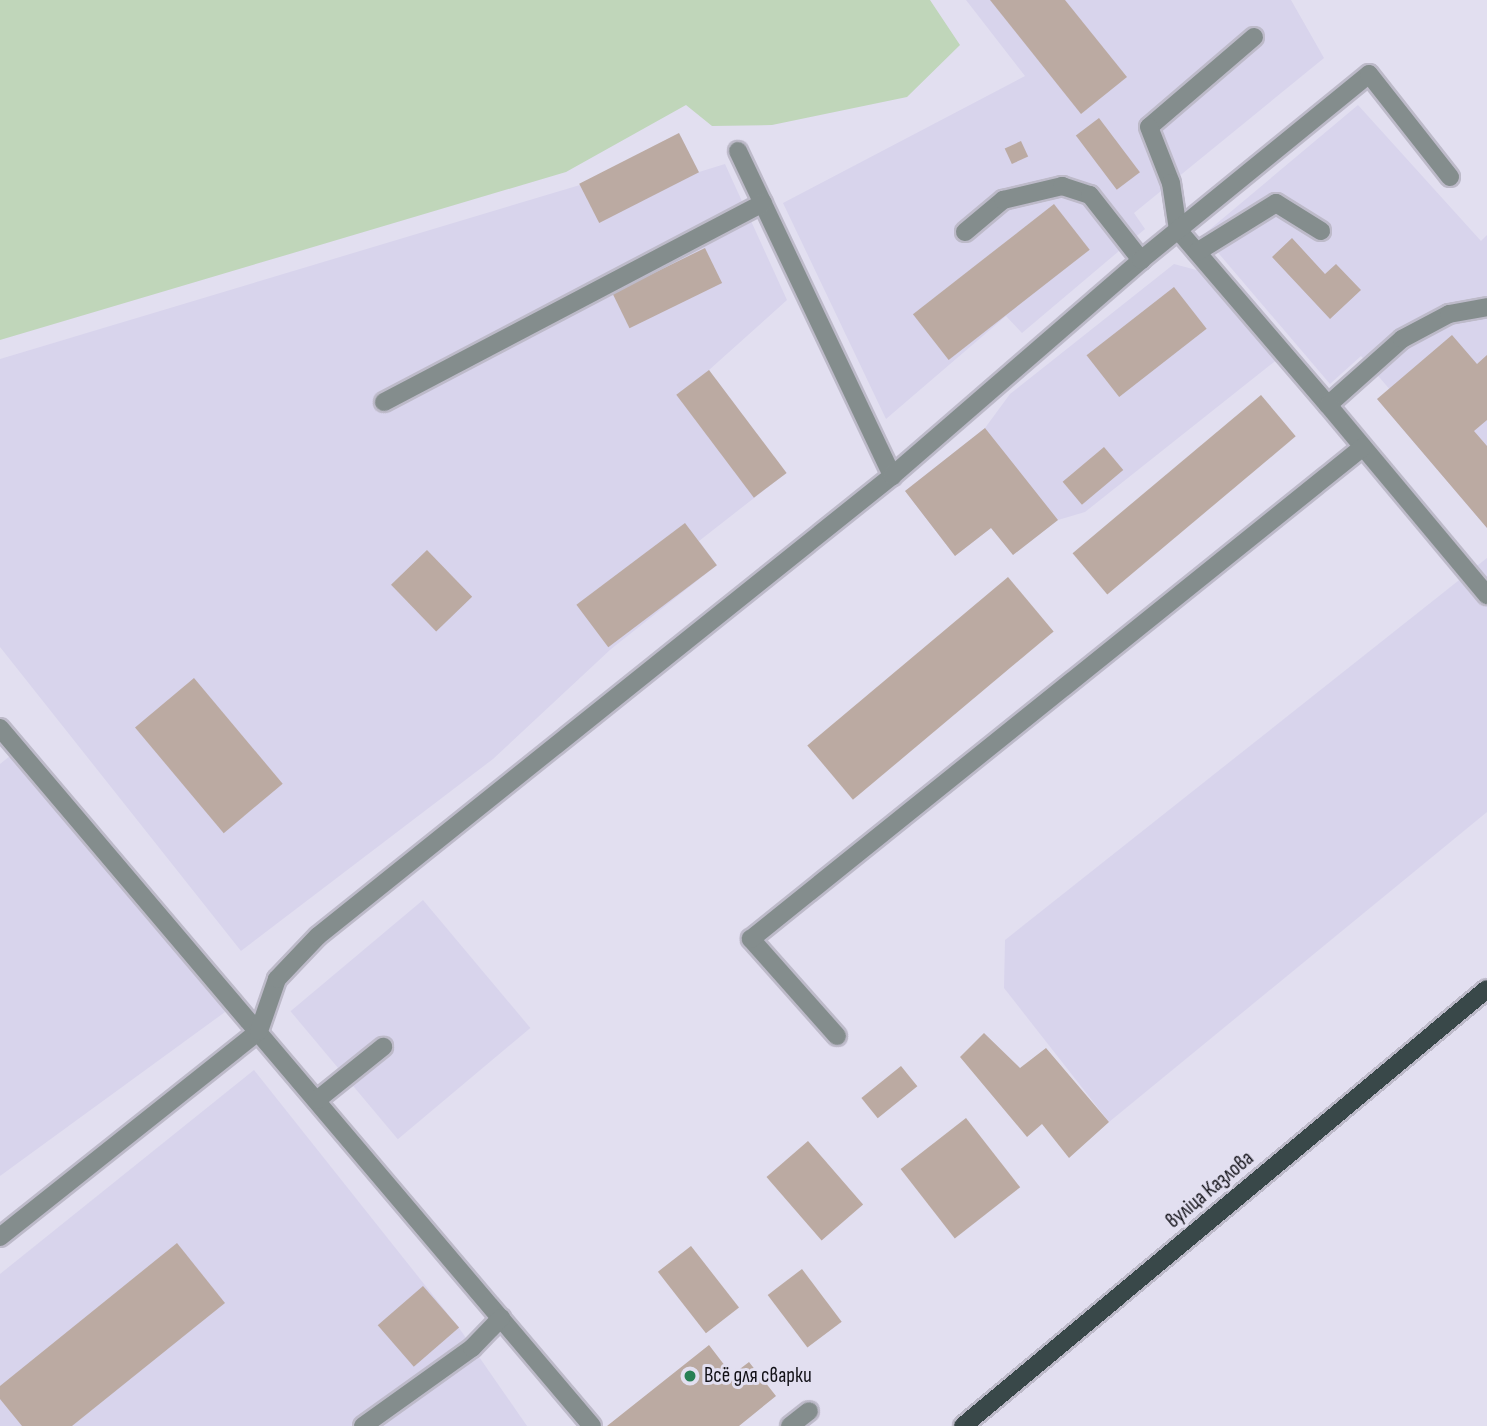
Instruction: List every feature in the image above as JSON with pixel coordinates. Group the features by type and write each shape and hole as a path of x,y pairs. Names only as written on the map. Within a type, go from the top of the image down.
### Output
{"main road":[{"name":"вуліца Казлова","path":"963,1426 1487,989"}],"lane":[{"path":"1254,37 1149,127 1171,183 1178,230 1487,595"},
{"path":"0,1237 259,1031 277,979 318,936 892,477 1141,260 1369,74 1450,177"},
{"path":"738,151 892,477"},
{"path":"965,232 1003,200 1062,186 1090,195 1141,260"},
{"path":"384,402 763,203"},
{"path":"1197,252 1276,203 1321,231"},
{"path":"1328,405 1402,339 1449,314 1487,307"},
{"path":"837,1035 751,939 1363,447"},
{"path":"0,728 592,1426"},
{"path":"317,1100 383,1047"},
{"path":"363,1426 472,1348 501,1318"},
{"path":"790,1426 809,1411"}],"shaded area":[{"path":"966,0 1291,0 1324,58 1134,213 1145,229 1022,333 1006,316 886,419 783,203 1025,76"},
{"path":"1358,105 1481,241 1487,235 1487,528 1377,399 1392,392 1361,356 1330,384 1203,235"},
{"path":"679,133 699,172 725,164 787,300 709,370 786,473 699,541 717,565 611,649 493,759 241,951 0,647 0,359 580,185"},
{"path":"1174,264 1200,271 1279,358 1085,512 1058,520 1013,555 991,528 955,556 905,491 985,428 1010,394"},
{"path":"1487,558 1487,812 1109,1122 1004,988 1005,940"},
{"path":"25,744 225,1012 0,1176 0,764"},
{"path":"423,900 530,1028 398,1139 290,1011"},
{"path":"254,1070 459,1328 527,1426 0,1426 0,1274"}],"green space":[{"path":"0,0 930,0 960,45 907,97 772,125 712,126 686,105 566,172 0,340"}],"building":[{"path":"990,0 1065,0 1127,77 1081,114"},
{"path":"1099,118 1140,172 1117,190 1076,135"},
{"path":"679,133 699,172 599,223 579,184"},
{"path":"1021,141 1028,156 1012,164 1005,149"},
{"path":"1054,204 1090,250 949,360 913,314"},
{"path":"1292,238 1325,274 1336,264 1361,290 1330,319 1272,257"},
{"path":"705,248 722,283 630,328 612,293"},
{"path":"1174,287 1207,329 1119,397 1087,355"},
{"path":"1452,335 1477,364 1487,355 1487,420 1474,431 1487,446 1487,528 1377,399"},
{"path":"709,370 787,473 754,498 676,395"},
{"path":"1261,395 1296,436 1107,594 1073,553"},
{"path":"985,428 1058,520 1013,555 991,528 955,556 905,491"},
{"path":"1104,447 1123,470 1082,505 1063,482"},
{"path":"685,523 717,565 608,647 576,605"},
{"path":"427,550 472,597 436,631 391,585"},
{"path":"1008,577 1054,631 853,800 807,745"},
{"path":"194,678 283,784 224,833 135,727"},
{"path":"984,1033 1020,1068 1046,1048 1109,1122 1069,1158 1042,1124 1027,1137 960,1057"},
{"path":"901,1066 917,1086 878,1118 861,1098"},
{"path":"966,1118 1020,1187 955,1238 901,1169"},
{"path":"808,1141 863,1204 822,1240 766,1177"},
{"path":"177,1243 225,1303 72,1426 22,1426 0,1399 0,1386"},
{"path":"691,1246 739,1307 706,1333 658,1272"},
{"path":"802,1269 842,1322 807,1348 768,1295"},
{"path":"423,1286 459,1328 414,1367 378,1325"},
{"path":"709,1345 732,1375 749,1362 776,1396 739,1426 607,1426"}],"place":[{"name":"Всё для сварки","path":"690,1376"}]}
